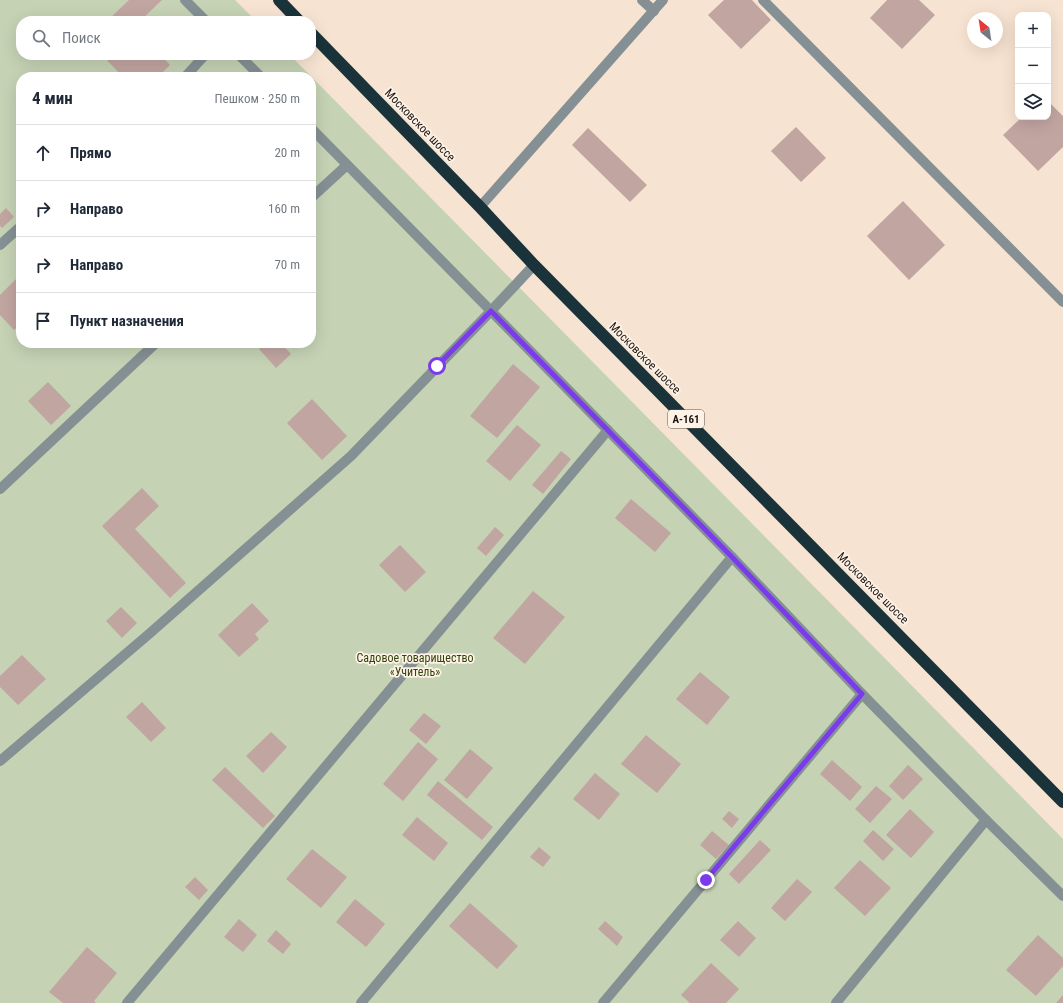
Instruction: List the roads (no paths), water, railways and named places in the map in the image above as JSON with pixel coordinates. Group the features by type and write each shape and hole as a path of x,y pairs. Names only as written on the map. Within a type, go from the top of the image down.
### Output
{"highway":[{"path":"279,0 294,16"},
{"name":"Московское шоссе","path":"316,38 480,207 534,265 1063,802"}],"street":[{"path":"185,0 201,16"},
{"path":"642,0 654,11"},
{"path":"480,207 663,0"},
{"path":"763,0 1063,302"},
{"path":"190,72 200,60"},
{"path":"244,60 256,72"},
{"path":"316,133 732,557 862,694 1063,896"},
{"path":"316,193 347,165"},
{"path":"0,245 16,231"},
{"path":"0,761 149,634 351,456 534,265"},
{"path":"0,488 151,348"},
{"path":"128,1003 608,430"},
{"path":"361,1003 732,557"},
{"path":"603,1003 862,694"},
{"path":"836,1003 986,820"}],"park label":[{"name":"Садовое товарищество «Учитель»","path":"415,665"}]}
